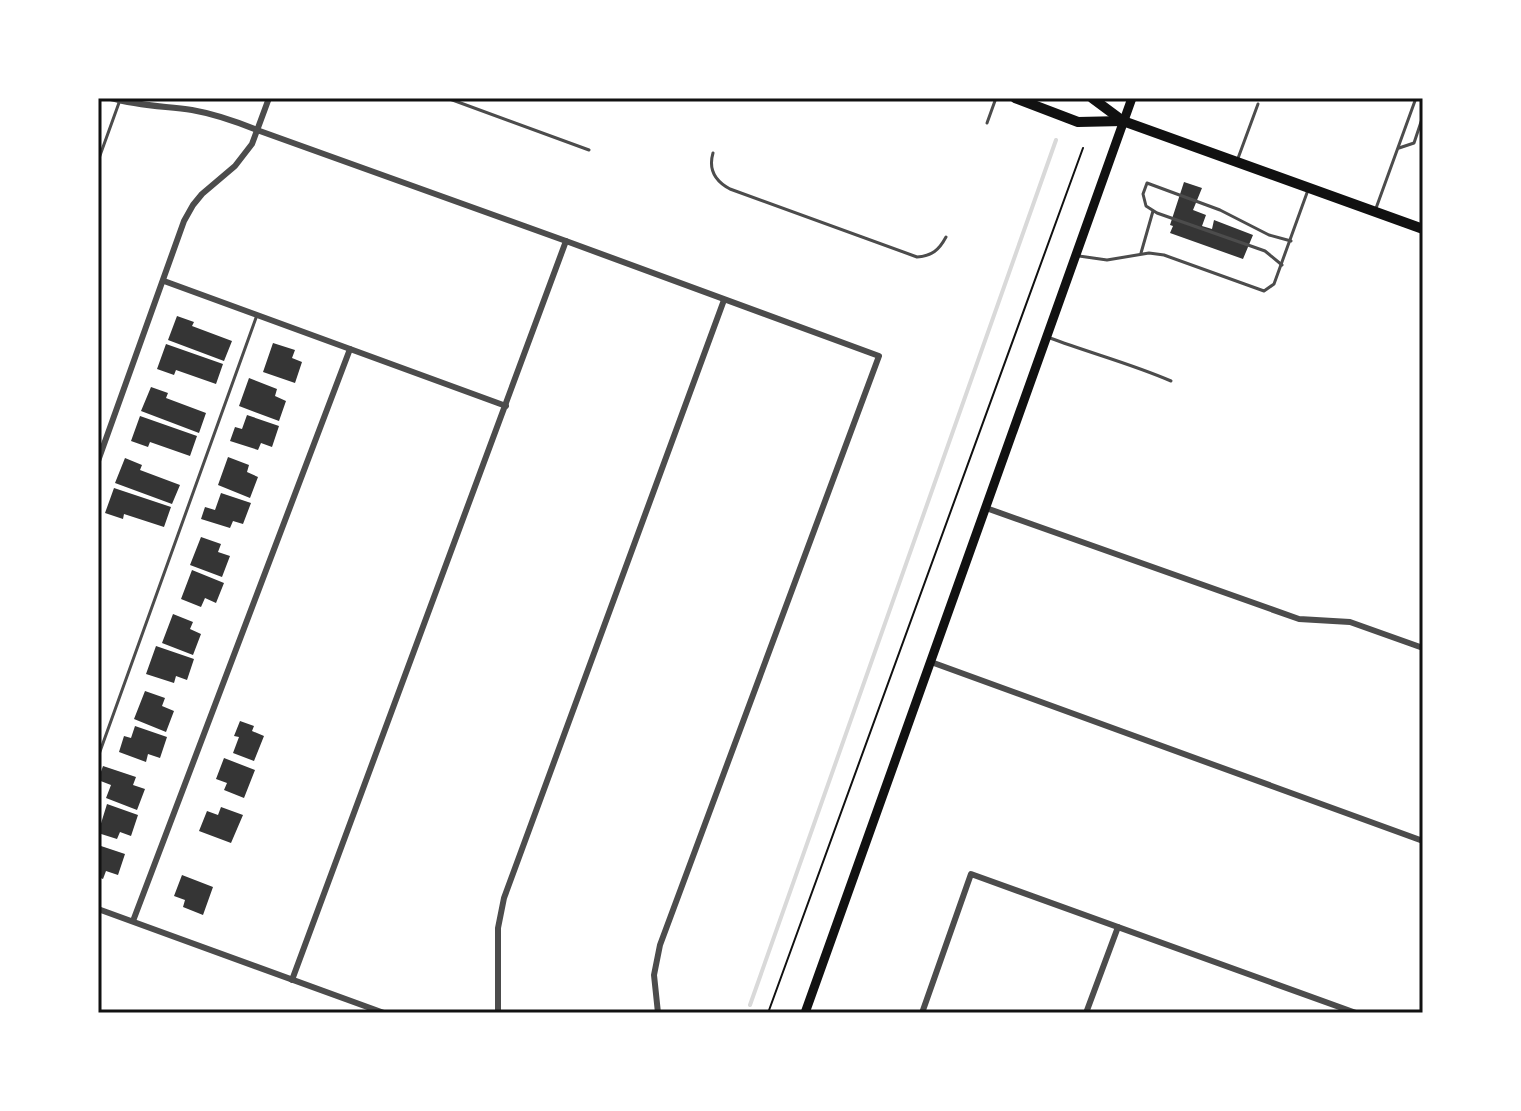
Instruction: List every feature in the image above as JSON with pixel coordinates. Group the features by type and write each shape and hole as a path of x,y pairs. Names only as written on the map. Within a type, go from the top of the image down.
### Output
{"main road":[{"path":"1015,98 1078,122 1123,121"},
{"path":"1092,98 1123,121 1423,229"},
{"path":"805,1013 1132,98"}],"street":[{"path":"111,98 225,117 879,356 660,945 654,975 658,1013"},
{"path":"98,461 184,221 193,205 243,157 252,144 269,98"},
{"path":"292,980 566,241"},
{"path":"164,281 506,406"},
{"path":"498,1013 498,928 504,898 724,300"},
{"path":"133,921 350,349"},
{"path":"986,508 1299,619 1350,622 1423,648"},
{"path":"931,662 1423,841"},
{"path":"922,1013 971,874 1356,1013"},
{"path":"98,909 384,1013"},
{"path":"1086,1013 1118,927"}],"lane":[{"path":"447,98 589,150"},
{"path":"987,123 996,98"},
{"path":"1375,212 1416,98"},
{"path":"98,161 120,100"},
{"path":"1237,162 1258,104"},
{"path":"1397,149 1414,143 1423,116"},
{"path":"713,153 711,169 722,185 917,257 934,253 946,237"},
{"path":"1282,265 1265,251 1153,211 1146,206 1143,194 1147,183 1220,210 1269,235 1291,241"},
{"path":"1075,255 1107,260 1149,253 1164,255 1264,291 1274,284 1308,188"},
{"path":"1141,254 1153,211"},
{"path":"98,757 257,315"},
{"path":"1047,336 1171,381"}],"path":[{"path":"768,1013 1083,148"}],"building":[{"path":"1184,182 1202,188 1193,210 1206,215 1202,226 1212,229 1214,220 1253,235 1243,259 1170,233"},
{"path":"177,316 194,322 192,326 232,341 224,361 168,340"},
{"path":"273,343 295,350 292,358 302,362 295,383 263,372"},
{"path":"166,344 223,364 216,384 176,370 174,375 157,369"},
{"path":"249,378 277,389 275,396 286,401 279,421 239,406"},
{"path":"151,387 168,393 166,398 206,413 199,433 141,411"},
{"path":"247,415 279,426 272,447 261,443 258,450 230,441 235,427 242,429"},
{"path":"140,416 197,436 190,456 150,442 148,447 131,441"},
{"path":"228,457 249,465 247,472 258,477 250,498 218,485"},
{"path":"125,458 142,465 140,470 180,485 172,504 115,483"},
{"path":"114,488 171,507 164,527 124,514 123,519 105,513"},
{"path":"221,493 251,503 243,524 233,521 230,528 201,519 205,507 215,510"},
{"path":"201,537 221,544 218,552 230,556 222,577 190,565"},
{"path":"192,570 224,583 216,603 205,598 201,607 181,599"},
{"path":"173,614 193,622 190,629 201,634 193,655 162,643"},
{"path":"156,646 194,659 187,680 176,676 174,683 146,674"},
{"path":"145,691 165,698 162,706 174,711 166,732 134,719"},
{"path":"240,721 254,726 252,731 264,736 254,761 233,753 239,737 234,736"},
{"path":"135,726 167,737 160,758 148,754 146,762 119,752 124,736 131,738"},
{"path":"224,758 255,770 244,798 224,790 227,783 216,779"},
{"path":"103,766 136,777 133,785 145,789 137,810 106,798 111,785 98,780"},
{"path":"107,804 138,815 131,836 120,832 117,839 98,833"},
{"path":"221,807 243,815 231,843 199,831 207,811 218,815"},
{"path":"98,845 125,854 118,875 106,871 103,879 98,877"},
{"path":"182,875 213,887 203,915 183,907 185,900 174,896"}],"waterway":[{"path":"750,1005 1056,140"}]}
